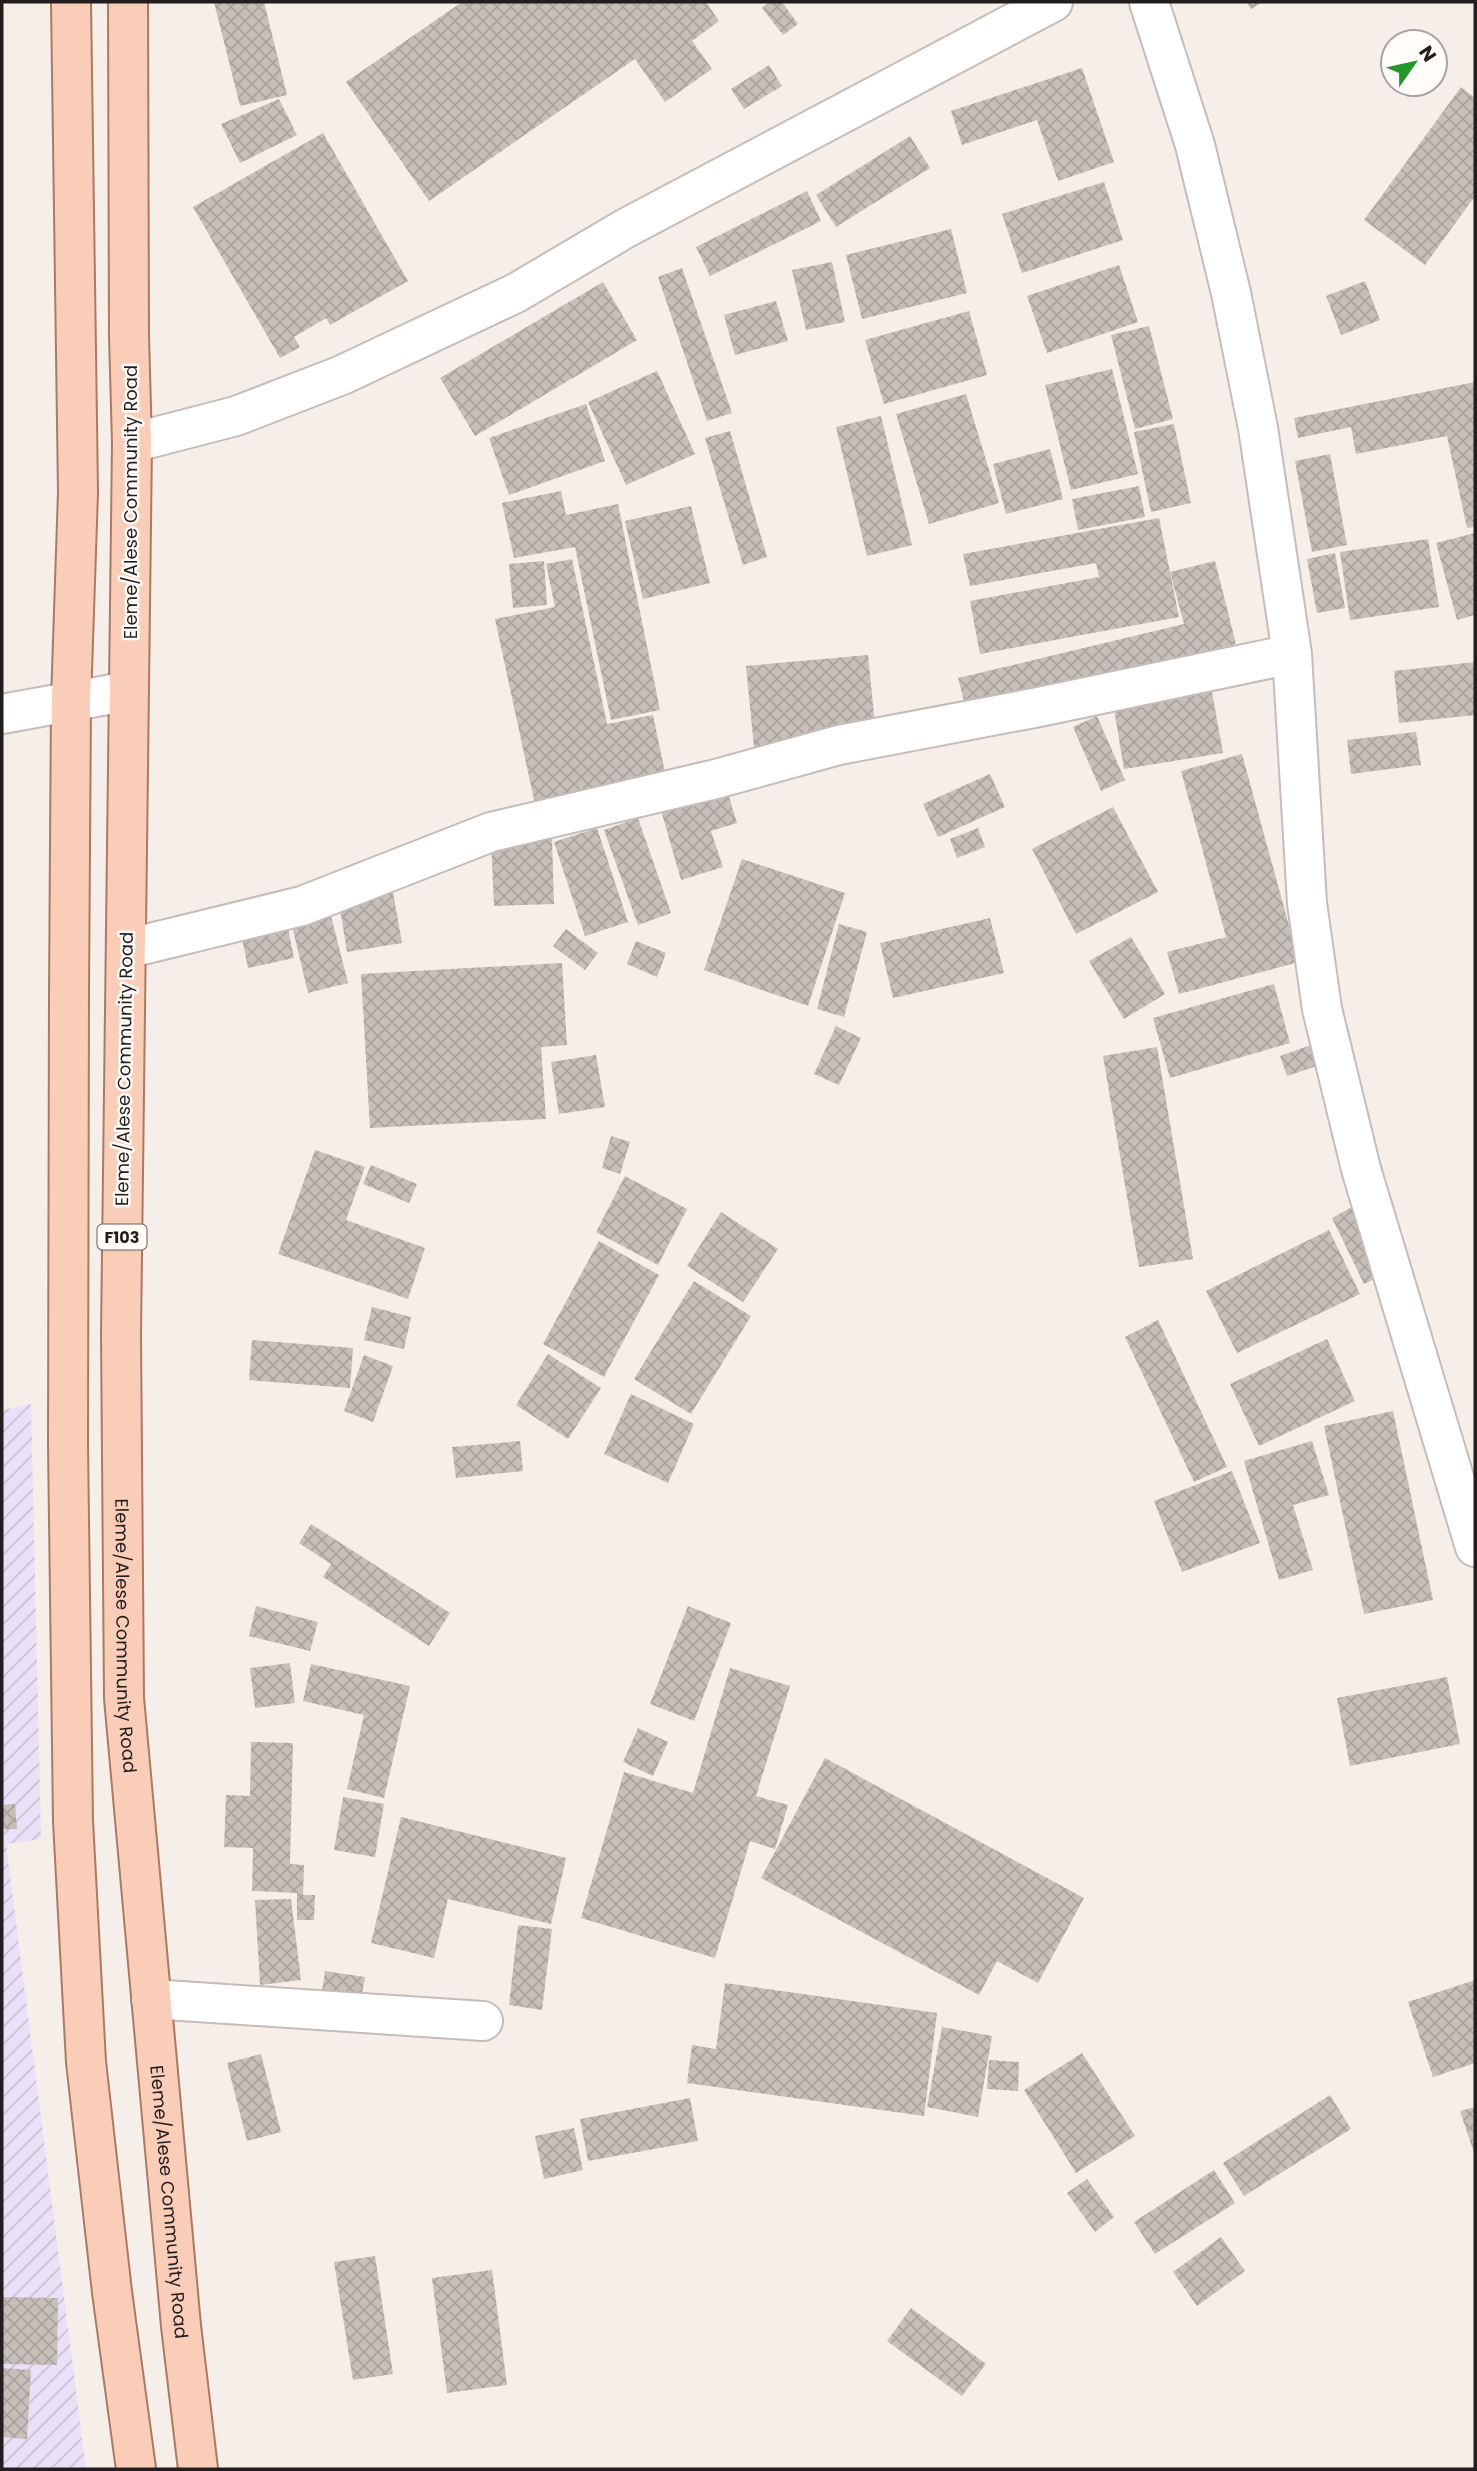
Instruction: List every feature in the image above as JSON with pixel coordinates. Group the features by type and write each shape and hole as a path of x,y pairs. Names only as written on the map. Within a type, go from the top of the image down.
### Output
{"main road":[{"path":"71,2 78,481 71,701 68,1444 73,1821 86,2062 112,2292 136,2469"},
{"name":"Eleme/Alese Community Road","path":"128,2 132,443 121,1335 124,1698 181,2326 198,2469"}],"street":[{"path":"132,443 236,416 342,374 516,293 638,222 1053,2"},
{"path":"1149,2 1195,145 1231,293 1258,428 1292,654 1307,903 1322,1009 1362,1168 1475,1547"},
{"path":"126,949 302,906 491,832 716,779 839,745 1039,707 1292,654"},
{"path":"2,714 129,691"},
{"path":"151,1999 483,2021"}],"shaded area":[{"path":"31,1404 41,1839 6,1844 86,2469 2,2469 2,1410"}],"building":[{"path":"214,2 264,2 287,95 240,106"},
{"path":"462,2 706,2 719,21 692,41 712,69 665,102 635,59 429,201 346,82"},
{"path":"769,2 782,2 798,24 783,35 762,8"},
{"path":"1246,2 1263,2 1251,9"},
{"path":"769,65 782,86 744,109 731,89"},
{"path":"1082,68 1114,162 1058,181 1037,120 962,145 951,111"},
{"path":"1461,87 1475,98 1475,196 1425,265 1364,220"},
{"path":"279,99 297,135 240,163 221,124"},
{"path":"323,133 408,281 330,325 326,318 294,337 300,347 280,358 193,207"},
{"path":"910,136 930,168 836,227 816,195"},
{"path":"1104,182 1123,240 1022,273 1002,214"},
{"path":"807,191 821,221 710,276 696,247"},
{"path":"951,229 967,293 862,319 846,255"},
{"path":"832,262 845,322 806,330 792,270"},
{"path":"1119,265 1138,322 1047,353 1027,296"},
{"path":"682,268 732,413 707,421 658,277"},
{"path":"1365,281 1380,320 1341,335 1326,296"},
{"path":"603,282 637,340 475,436 440,378"},
{"path":"776,301 788,341 735,355 724,315"},
{"path":"969,311 987,375 884,404 865,340"},
{"path":"1149,326 1173,419 1135,429 1111,335"},
{"path":"1112,369 1138,474 1071,490 1045,385"},
{"path":"657,371 695,454 626,485 588,402"},
{"path":"1475,382 1475,527 1467,528 1447,436 1356,454 1351,427 1298,438 1294,418"},
{"path":"966,394 999,503 929,524 896,414"},
{"path":"586,404 605,461 509,495 489,438"},
{"path":"881,416 912,545 867,556 836,427"},
{"path":"1174,424 1191,503 1151,512 1134,432"},
{"path":"730,431 767,557 743,565 705,438"},
{"path":"1050,449 1063,499 1006,514 993,464"},
{"path":"1330,454 1347,545 1312,552 1295,461"},
{"path":"1139,486 1145,517 1078,530 1072,499"},
{"path":"561,491 566,515 618,504 660,710 611,720 575,547 514,558 502,503"},
{"path":"691,506 710,583 643,599 625,521"},
{"path":"1159,518 1179,617 980,654 970,601 1099,577 1096,563 970,586 963,554"},
{"path":"1475,533 1475,615 1457,620 1436,543"},
{"path":"1428,539 1439,607 1350,620 1340,552"},
{"path":"1335,553 1345,608 1317,613 1307,559"},
{"path":"572,559 607,724 653,715 667,782 536,809 495,619 555,607 546,564"},
{"path":"544,561 547,605 513,608 509,564"},
{"path":"1215,561 1236,644 966,709 958,678 1184,624 1170,572"},
{"path":"868,655 876,735 754,747 746,666"},
{"path":"1475,662 1475,715 1399,723 1394,671"},
{"path":"1212,692 1223,753 1124,769 1114,709"},
{"path":"1097,716 1125,780 1101,791 1073,727"},
{"path":"1416,732 1421,765 1351,774 1347,740"},
{"path":"1242,754 1299,962 1179,994 1167,952 1226,937 1181,771"},
{"path":"990,774 1005,807 938,837 923,804"},
{"path":"726,787 737,823 711,831 723,867 681,880 660,807"},
{"path":"1113,807 1158,892 1076,934 1032,849"},
{"path":"638,818 671,913 638,925 604,830"},
{"path":"597,828 628,922 585,936 554,842"},
{"path":"978,828 985,847 957,858 950,839"},
{"path":"552,837 554,904 494,906 491,839"},
{"path":"742,859 845,893 808,1006 704,970"},
{"path":"392,887 402,943 347,952 338,896"},
{"path":"328,904 348,983 308,993 289,913"},
{"path":"285,914 294,958 248,968 239,924"},
{"path":"990,918 1004,973 893,998 880,943"},
{"path":"839,924 867,932 844,1017 817,1009"},
{"path":"566,929 598,953 585,970 553,946"},
{"path":"1131,937 1165,994 1124,1019 1089,961"},
{"path":"636,941 666,953 657,977 627,964"},
{"path":"562,963 567,1045 541,1047 546,1119 370,1128 361,974"},
{"path":"1274,984 1290,1043 1170,1078 1153,1018"},
{"path":"836,1026 861,1038 839,1085 814,1074"},
{"path":"1314,1044 1320,1065 1287,1076 1280,1056"},
{"path":"1157,1047 1193,1259 1139,1267 1103,1056"},
{"path":"596,1055 605,1107 559,1114 551,1062"},
{"path":"611,1136 630,1142 620,1174 602,1168"},
{"path":"315,1150 365,1167 346,1220 425,1248 408,1299 278,1254"},
{"path":"371,1165 417,1184 409,1203 363,1184"},
{"path":"625,1176 687,1209 658,1265 596,1232"},
{"path":"1354,1206 1387,1273 1364,1284 1332,1218"},
{"path":"721,1212 778,1249 743,1302 687,1266"},
{"path":"1329,1230 1360,1294 1237,1353 1206,1291"},
{"path":"599,1241 659,1275 604,1377 543,1344"},
{"path":"694,1281 751,1316 691,1414 634,1379"},
{"path":"372,1307 411,1317 404,1349 364,1340"},
{"path":"1158,1320 1227,1467 1194,1482 1125,1337"},
{"path":"1327,1339 1355,1401 1259,1446 1230,1384"},
{"path":"252,1340 353,1348 350,1388 249,1380"},
{"path":"548,1354 601,1388 568,1439 516,1405"},
{"path":"364,1355 393,1366 373,1422 344,1411"},
{"path":"631,1394 694,1424 668,1483 604,1454"},
{"path":"1393,1411 1433,1600 1364,1614 1324,1426"},
{"path":"520,1441 523,1471 456,1478 452,1447"},
{"path":"1312,1441 1329,1495 1293,1505 1313,1570 1279,1580 1244,1461"},
{"path":"1232,1471 1260,1543 1182,1572 1154,1501"},
{"path":"311,1524 450,1613 429,1646 323,1577 331,1564 299,1543"},
{"path":"256,1606 318,1622 310,1651 249,1636"},
{"path":"688,1606 731,1623 694,1721 650,1704"},
{"path":"290,1663 295,1703 255,1708 250,1668"},
{"path":"311,1664 410,1686 384,1798 347,1789 364,1715 303,1701"},
{"path":"730,1668 790,1686 756,1796 788,1805 775,1849 750,1841 715,1958 581,1918 624,1772 693,1793"},
{"path":"1447,1677 1460,1744 1350,1766 1337,1698"},
{"path":"638,1728 668,1742 653,1776 623,1762"},
{"path":"251,1742 293,1743 290,1864 304,1865 303,1895 315,1895 314,1920 297,1920 297,1893 252,1891 253,1848 224,1847 226,1795 250,1796"},
{"path":"825,1758 1084,1898 1038,1983 997,1961 979,1995 761,1878"},
{"path":"343,1797 384,1804 375,1857 334,1850"},
{"path":"15,1804 17,1829 2,1829 2,1805"},
{"path":"401,1817 566,1858 551,1924 448,1899 434,1958 371,1943"},
{"path":"291,1899 301,1980 260,1985 255,1900"},
{"path":"518,1925 552,1929 542,2010 509,2005"},
{"path":"325,1971 365,1977 360,2005 321,1998"},
{"path":"1475,1980 1475,2063 1433,2077 1408,2002"},
{"path":"725,1983 937,2013 924,2116 687,2083 692,2045 716,2049"},
{"path":"942,2027 992,2036 978,2117 927,2107"},
{"path":"1082,2053 1135,2136 1076,2173 1024,2090"},
{"path":"261,2054 281,2132 247,2141 227,2063"},
{"path":"989,2060 1019,2062 1018,2091 987,2089"},
{"path":"1330,2095 1351,2129 1244,2196 1223,2163"},
{"path":"690,2098 698,2141 588,2161 580,2119"},
{"path":"1475,2107 1475,2156 1460,2111"},
{"path":"574,2128 583,2170 544,2179 535,2136"},
{"path":"1214,2170 1235,2203 1155,2254 1134,2222"},
{"path":"1087,2179 1114,2217 1095,2232 1067,2193"},
{"path":"1221,2237 1245,2271 1197,2306 1173,2272"},
{"path":"375,2256 393,2374 353,2380 334,2262"},
{"path":"492,2270 507,2385 447,2393 432,2278"},
{"path":"2,2297 58,2298 57,2365 2,2364"},
{"path":"911,2308 986,2364 962,2396 887,2341"},
{"path":"2,2368 31,2370 27,2439 2,2437"}]}
